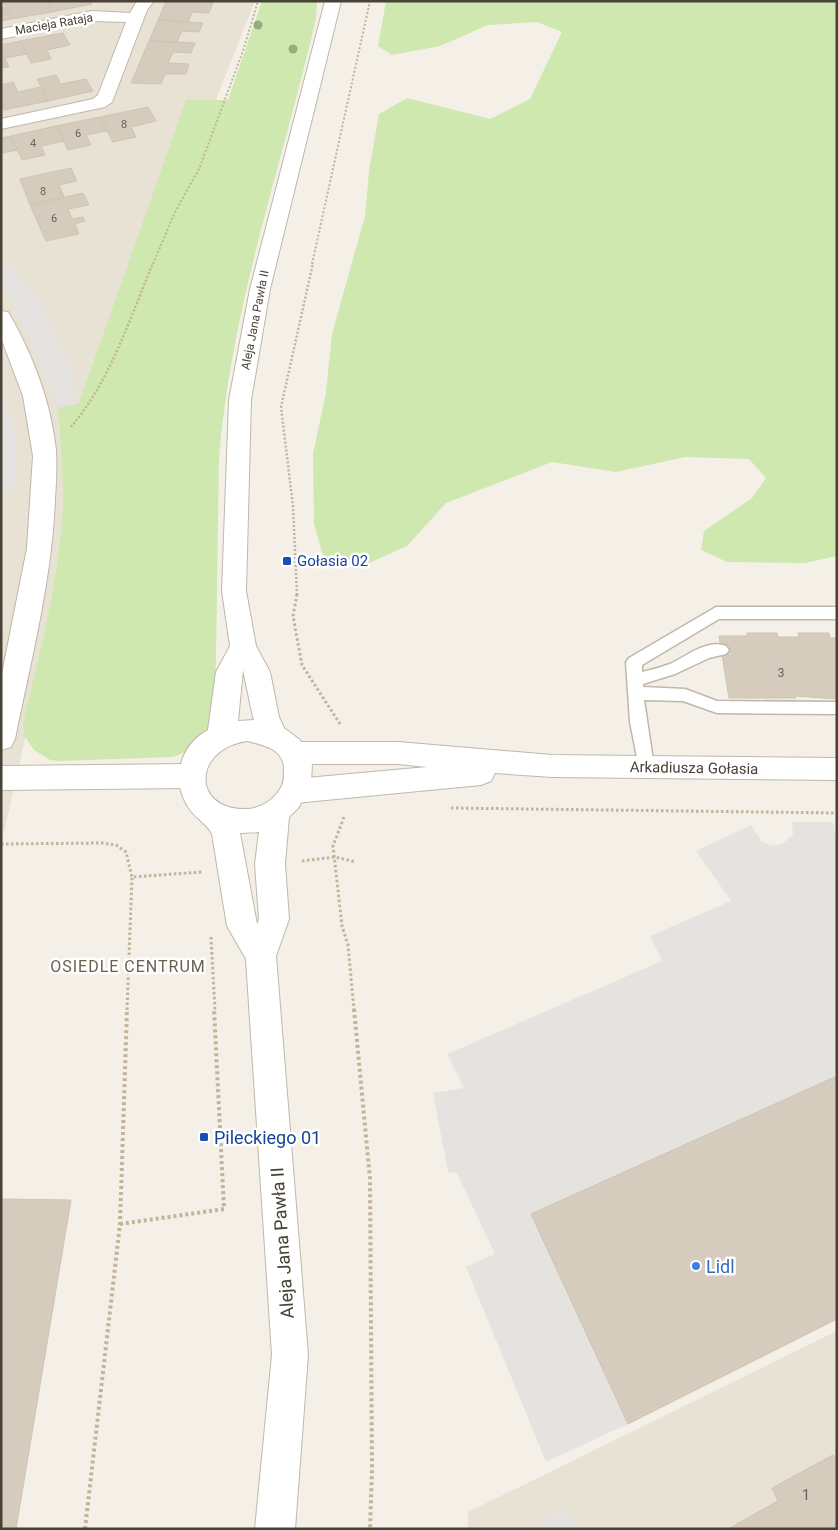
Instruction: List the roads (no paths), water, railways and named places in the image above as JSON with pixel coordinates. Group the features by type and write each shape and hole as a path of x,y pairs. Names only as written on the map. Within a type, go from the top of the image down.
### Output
{"street":[{"path":"1,124 99,103 106,98 139,9 146,1"},
{"name":"Aleja Jana Pawła II","path":"273,734 266,717 257,672 243,646 234,591 240,400 260,289 333,1"},
{"name":"Macieja Rataja","path":"1,34 97,16 137,18"},
{"path":"1,317 20,352 31,384 44,448 44,508 40,545 1,739"},
{"path":"220,737 224,723 229,672 243,646"},
{"path":"247,730 273,734 286,742 296,753 300,765 300,778 296,790 287,802 276,812 246,821 231,821 217,816 202,806 193,792 190,776 195,761 206,747 220,737 247,730"},
{"name":"Arkadiusza Gołasia","path":"296,753 398,753 552,766 837,769"},
{"name":"Arkadiusza Gołasia","path":"296,790 552,766"},
{"path":"1,778 190,776"},
{"name":"Aleja Jana Pawła II","path":"275,1529 290,1356 261,956 274,919 270,864 276,812"},
{"name":"Aleja Jana Pawła II","path":"217,816 226,834 242,926 261,956"}],"lane":[{"path":"646,767 634,662 716,612 837,613"},
{"path":"636,686 671,670 694,656 721,650"},
{"path":"636,686 685,694 698,702 717,707 837,708"}],"place":[{"name":"Gołasia 02","path":"287,561"},
{"name":"Pileckiego 01","path":"204,1137"},
{"name":"Lidl","path":"696,1266"}],"district":[{"name":"OSIEDLE CENTRUM","path":"128,966"}]}
